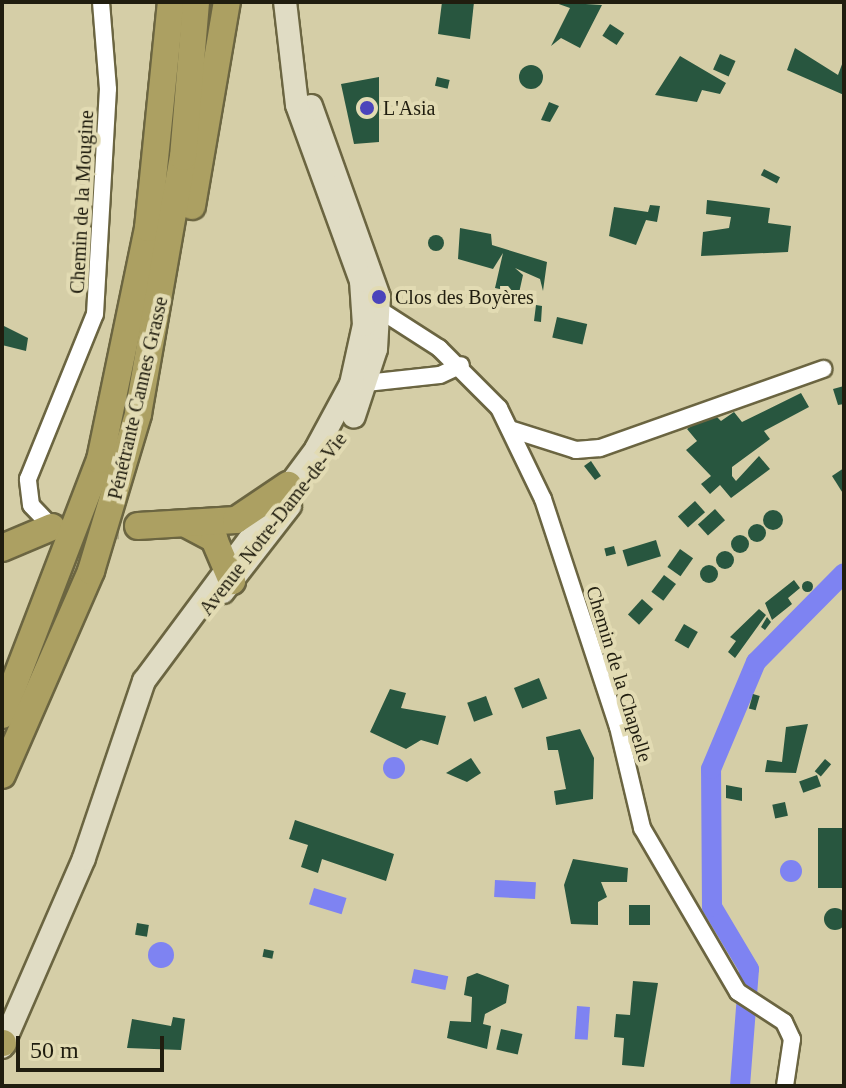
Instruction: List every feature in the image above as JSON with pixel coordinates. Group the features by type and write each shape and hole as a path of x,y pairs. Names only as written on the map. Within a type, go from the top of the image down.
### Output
{"highway":[{"name":"Pénétrante Cannes Grasse","path":"2,715 63,573 106,432 148,228 171,2"},
{"name":"Pénétrante Cannes Grasse","path":"2,775 91,571 156,337 188,119 196,2"},
{"path":"156,337 194,197 227,2"},
{"path":"138,526 236,520 288,485"},
{"path":"188,525 209,533 228,572"},
{"path":"2,548 52,527"}],"main road":[{"name":"Avenue Notre-Dame-de-Vie","path":"285,2 297,105 371,305"},
{"name":"Avenue Notre-Dame-de-Vie","path":"228,572 345,432 360,384 371,305 364,241 310,102 299,2"},
{"name":"Avenue Notre-Dame-de-Vie","path":"2,1044 84,858 119,753 171,652 360,384"}],"street":[{"name":"Chemin de la Mougine","path":"52,527 31,505 28,479 95,314 108,89 101,2"},
{"name":"Chemin de la Chapelle","path":"371,305 461,365 512,434 543,499 618,727 642,828 747,997 784,1022 792,1039 785,1086"},
{"path":"360,384 440,375 461,365"},
{"path":"512,434 576,450 600,448 823,369"}],"shaded area":[{"path":"394,757 405,768 394,779 383,768"},
{"path":"791,860 799,863 802,871 799,879 791,882 783,879 780,871 783,863"},
{"path":"495,880 536,882 535,899 494,897"},
{"path":"314,888 347,898 342,914 309,904"},
{"path":"161,942 170,946 174,955 170,964 161,968 152,964 148,955 152,946"},
{"path":"414,969 448,976 445,990 411,983"},
{"path":"577,1006 590,1007 588,1040 575,1039"}],"building":[{"path":"442,2 474,2 470,39 438,34"},
{"path":"553,2 602,5 580,48 561,38 551,46 570,8"},
{"path":"610,24 624,33 617,45 602,36"},
{"path":"795,48 838,75 844,59 844,95 787,70"},
{"path":"720,54 736,61 729,76 713,70"},
{"path":"680,56 726,83 720,94 702,90 697,102 655,95"},
{"path":"531,65 542,72 543,77 536,88 531,89 520,82 519,77 526,66"},
{"name":"L'Asia","path":"379,77 379,142 354,144 341,84"},
{"path":"437,77 450,80 448,89 435,86"},
{"path":"549,102 559,106 550,122 541,120"},
{"path":"764,169 780,177 777,183 761,175"},
{"path":"707,200 770,208 768,223 791,226 788,252 701,256 703,232 729,228 731,217 706,214"},
{"path":"650,205 660,206 657,222 646,220 636,245 609,236 614,207 648,212"},
{"path":"460,228 491,234 492,245 547,262 543,291 540,279 515,268 523,275 519,293 495,288 503,253 493,269 458,259"},
{"path":"433,235 439,235 444,243 442,249 433,251 428,246 428,240"},
{"path":"536,305 542,306 541,322 534,321"},
{"path":"557,317 587,324 582,344 552,337"},
{"path":"2,325 28,338 26,351 2,345"},
{"path":"844,386 844,404 838,405 833,389"},
{"path":"801,393 809,407 764,431 770,439 732,467 732,476 736,481 759,456 770,469 731,498 720,485 710,494 701,484 711,476 686,450 697,441 687,429 712,412 721,421 734,412 742,422"},
{"path":"591,461 601,476 595,480 584,466"},
{"path":"844,468 844,495 832,476"},
{"path":"695,501 705,512 688,528 678,516"},
{"path":"715,509 725,520 708,536 698,524"},
{"path":"773,510 780,513 783,520 780,527 773,530 766,527 763,520 766,513"},
{"path":"757,524 766,533 757,542 748,533"},
{"path":"740,535 749,544 740,553 731,544"},
{"path":"656,540 661,556 627,566 623,550"},
{"path":"614,546 616,554 606,556 604,548"},
{"path":"680,549 693,558 680,576 667,567"},
{"path":"721,551 729,551 734,560 732,567 721,569 716,564 716,556"},
{"path":"709,565 718,574 709,583 700,574"},
{"path":"664,575 676,584 663,601 651,592"},
{"path":"794,580 800,588 788,598 792,604 772,620 765,603"},
{"path":"807,580 813,586 807,592 801,586"},
{"path":"642,599 653,609 639,625 628,615"},
{"path":"759,609 766,615 735,658 728,652 736,641 730,637"},
{"path":"767,617 771,622 765,630 761,627"},
{"path":"684,624 698,632 688,648 674,640"},
{"path":"539,678 547,698 522,709 514,688"},
{"path":"622,679 626,687 618,691 614,683"},
{"path":"390,689 406,693 401,708 446,716 438,745 421,740 406,749 370,732"},
{"path":"753,694 760,696 756,710 749,708"},
{"path":"486,696 493,715 474,722 467,703"},
{"path":"808,724 796,773 765,772 767,760 782,762 786,727"},
{"path":"580,729 594,758 593,799 556,805 554,791 566,789 558,750 548,750 546,737"},
{"path":"471,758 481,773 467,782 446,773"},
{"path":"825,759 831,764 821,776 815,771"},
{"path":"817,775 821,786 803,793 799,781"},
{"path":"726,785 742,788 742,801 726,798"},
{"path":"785,802 788,816 775,818 772,805"},
{"path":"295,820 394,854 386,881 322,859 318,873 301,867 308,845 289,839"},
{"path":"818,828 844,828 844,888 818,888"},
{"path":"573,859 628,868 627,882 601,882 607,897 598,902 598,925 571,924 564,885"},
{"path":"629,905 650,905 650,925 629,925"},
{"path":"835,908 843,911 846,919 843,927 835,930 827,927 824,919 827,911"},
{"path":"137,923 149,925 147,937 135,935"},
{"path":"264,949 274,951 272,959 262,957"},
{"path":"477,973 509,985 506,1003 485,1014 483,1024 491,1026 487,1049 447,1038 450,1021 471,1022 472,997 464,995 467,977"},
{"path":"633,981 658,983 644,1067 622,1065 624,1038 614,1037 616,1014 630,1015"},
{"path":"173,1017 185,1019 181,1050 127,1048 132,1019 171,1026"},
{"path":"501,1029 522,1034 518,1054 496,1049"}],"waterway":[{"path":"740,1086 749,969 712,907 711,769 756,662 844,573"}],"tunnel":[{"path":"54,527 138,526"}],"place":[{"name":"L'Asia","path":"367,108"},
{"name":"Clos des Boyères","path":"379,297"}]}
